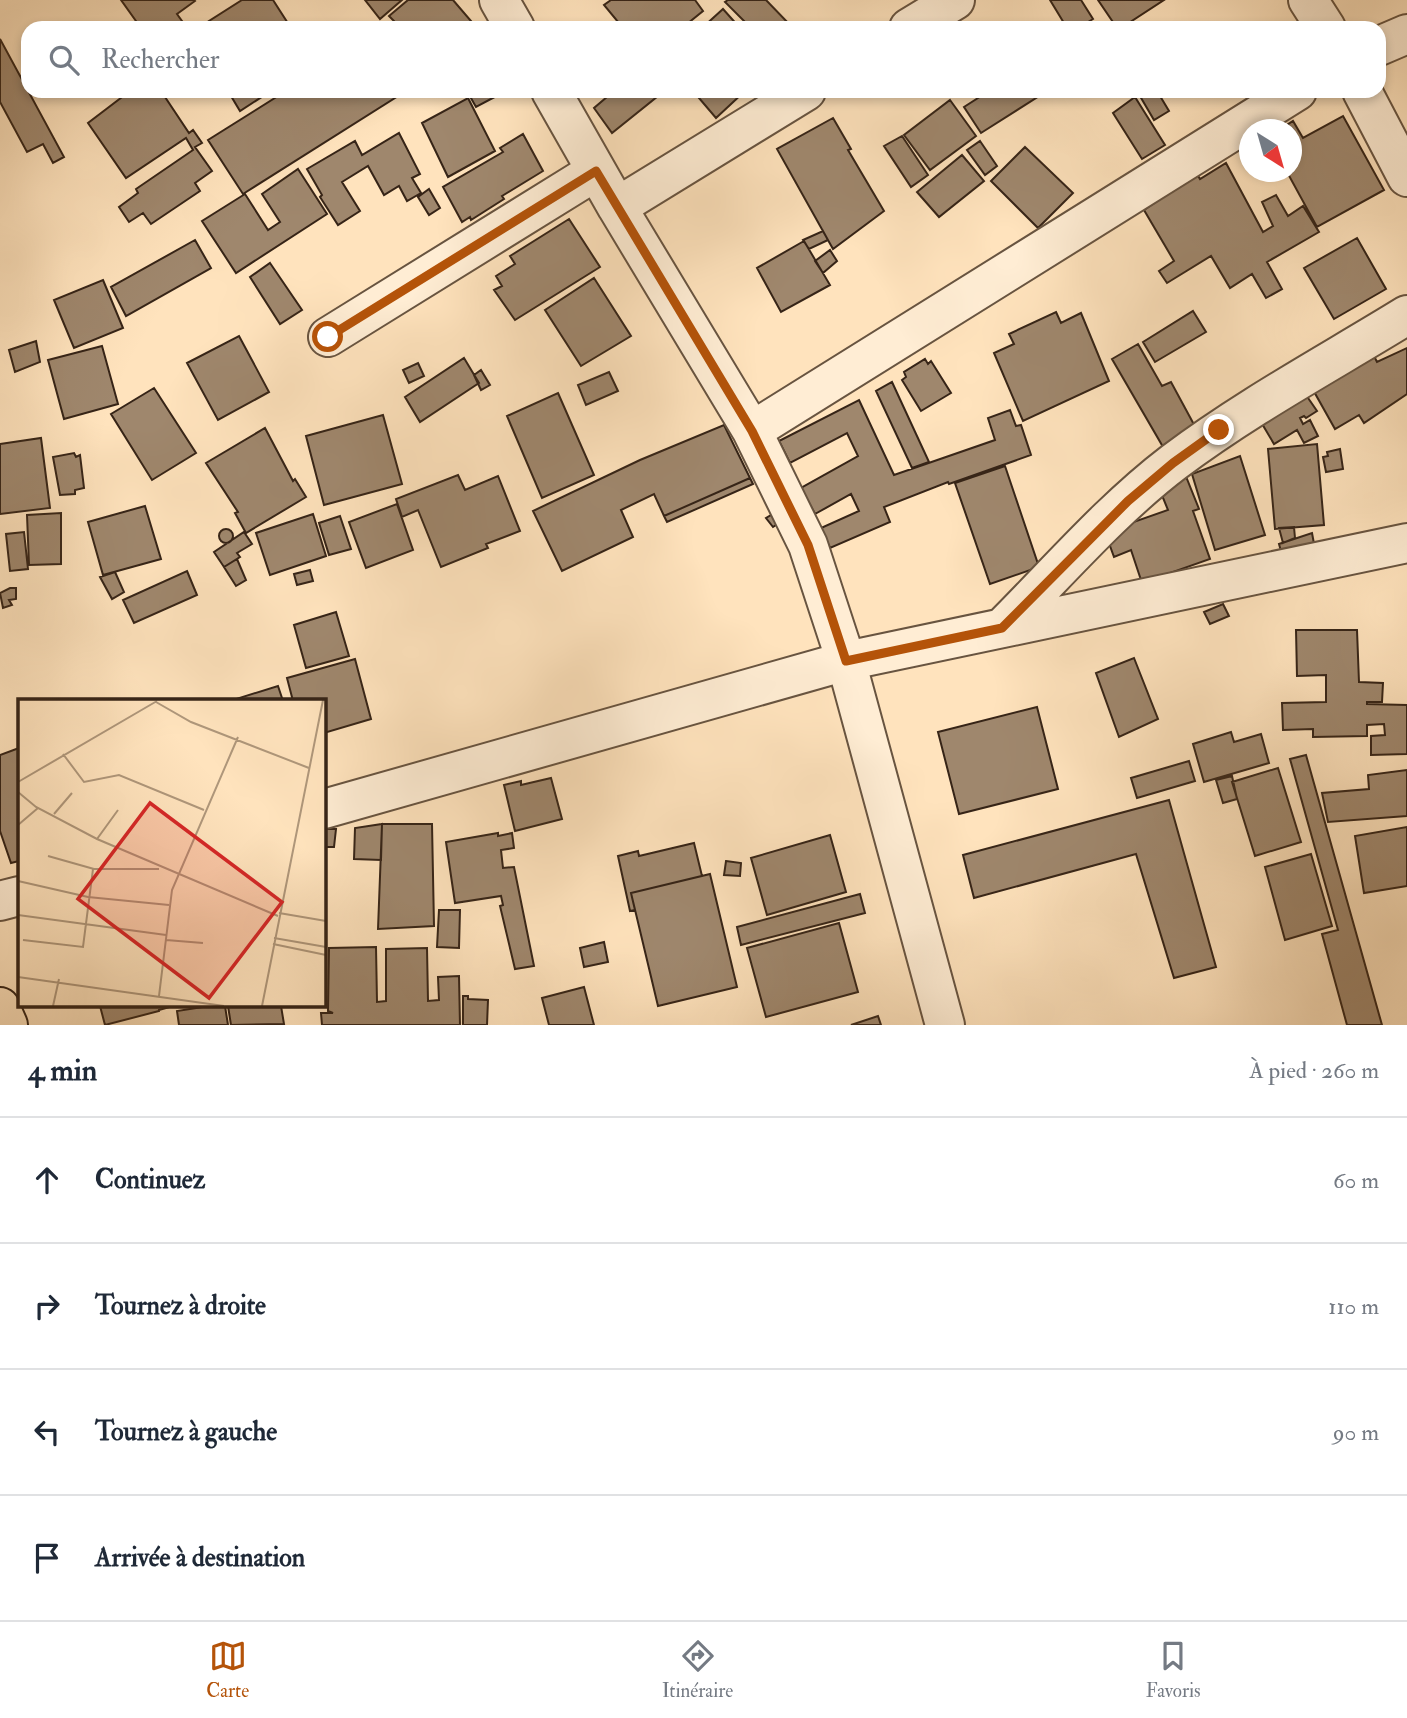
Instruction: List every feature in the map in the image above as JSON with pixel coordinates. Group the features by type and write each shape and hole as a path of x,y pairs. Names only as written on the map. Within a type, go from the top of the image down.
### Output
{"main road":[{"path":"0,1007 9,1025"}],"street":[{"path":"499,0 511,21"},
{"path":"920,21 955,0"},
{"path":"1308,0 1322,21"},
{"path":"1386,43 1407,34"},
{"path":"555,98 617,207 752,431 808,545 846,661 945,1025"},
{"path":"617,207 795,98"},
{"path":"752,431 1286,98"},
{"path":"1366,98 1407,177"},
{"path":"328,337 596,171"},
{"path":"1002,628 1128,501 1173,463 1219,430 1407,315"},
{"path":"326,808 846,661 1407,543"},
{"path":"0,901 18,896"}],"building":[{"path":"121,0 195,1 177,14 182,21 136,21"},
{"path":"242,0 273,0 286,21 209,21"},
{"path":"365,0 402,0 380,19"},
{"path":"408,0 453,0 471,21 394,21 389,16"},
{"path":"611,0 695,0 703,11 691,21 617,21 604,5"},
{"path":"766,0 786,21 744,21 725,2"},
{"path":"1050,0 1081,0 1093,19 1090,21 1063,21"},
{"path":"1098,0 1164,0 1132,21 1112,21"},
{"path":"723,9 734,21 710,21"},
{"path":"0,39 21,78 21,98 32,98 64,157 53,163 43,144 27,152 0,102"},
{"path":"121,98 166,98 189,133 193,130 202,143 195,147 212,171 195,183 200,191 151,224 143,213 129,222 119,207 138,193 136,189 193,150 186,138 126,178 88,123"},
{"path":"232,98 260,98 240,111"},
{"path":"275,98 395,98 243,194 208,140"},
{"path":"468,98 495,151 448,177 422,123"},
{"path":"471,98 493,98 476,107"},
{"path":"606,98 656,98 612,133 594,108"},
{"path":"699,98 737,98 716,118"},
{"path":"978,98 1036,98 981,133 964,107"},
{"path":"1136,98 1165,145 1142,159 1113,113"},
{"path":"1141,98 1161,98 1169,111 1154,120"},
{"path":"950,100 976,136 930,170 904,135"},
{"path":"1343,116 1384,190 1317,227 1292,182 1302,182 1303,138"},
{"path":"833,118 851,149 848,150 884,211 833,249 777,149"},
{"path":"399,133 420,174 412,178 421,193 407,201 399,186 384,195 368,166 342,182 360,211 338,225 320,197 322,195 307,169 355,141 362,155"},
{"path":"523,134 543,171 502,196 504,199 471,220 470,217 462,222 443,187 503,152 500,148"},
{"path":"902,136 928,175 911,187 884,146"},
{"path":"980,141 997,166 985,175 967,150"},
{"path":"1025,147 1073,193 1038,228 991,181"},
{"path":"962,155 984,181 939,217 917,192"},
{"path":"1226,163 1263,232 1273,226 1262,202 1276,195 1288,216 1303,206 1319,232 1267,262 1282,289 1266,298 1252,274 1230,288 1211,256 1167,283 1159,271 1174,261 1144,210 1197,174 1200,179"},
{"path":"298,169 327,214 236,273 202,221 245,194 268,230 280,222 262,194"},
{"path":"429,189 440,208 429,215 418,197"},
{"path":"569,219 600,267 515,320 494,290 502,286 496,276 515,264 510,256"},
{"path":"823,231 828,240 809,249 803,240"},
{"path":"1357,238 1386,289 1334,319 1304,268"},
{"path":"195,240 211,268 126,316 111,287"},
{"path":"804,241 830,285 781,312 757,268"},
{"path":"830,250 837,261 823,273 815,261"},
{"path":"270,263 302,310 280,324 250,277"},
{"path":"594,278 631,336 581,366 545,310"},
{"path":"103,280 123,328 74,348 54,300"},
{"path":"1193,311 1206,332 1155,362 1143,342"},
{"path":"1056,312 1061,323 1081,313 1109,381 1023,421 994,353 1014,344 1009,334"},
{"path":"239,336 269,392 218,420 187,363"},
{"path":"36,341 40,362 15,372 9,350"},
{"path":"1138,344 1162,386 1171,382 1198,432 1166,452 1112,359"},
{"path":"102,346 118,404 64,419 48,360"},
{"path":"1407,348 1407,394 1364,423 1359,415 1335,429 1312,388 1372,352 1377,362"},
{"path":"464,358 479,383 420,422 405,397"},
{"path":"925,359 928,364 931,361 951,393 921,411 902,380 906,377 904,372"},
{"path":"418,363 424,376 409,383 403,370"},
{"path":"481,370 490,385 481,390 474,375"},
{"path":"609,372 618,391 586,405 578,385"},
{"path":"892,382 929,462 912,468 876,391"},
{"path":"154,388 196,453 152,480 111,414"},
{"path":"558,393 594,475 542,498 507,416"},
{"path":"1306,395 1317,411 1306,418 1300,418 1303,424 1310,420 1318,436 1304,443 1297,430 1274,444 1261,422"},
{"path":"859,400 894,475 995,440 988,418 1010,410 1016,426 1021,425 1031,455 949,484 948,482 884,507 890,522 830,548 821,528 859,511 851,494 815,514 801,488 858,456 847,433 790,463 779,441"},
{"path":"383,415 402,484 324,505 306,436"},
{"path":"724,425 750,478 664,516 654,494 621,510 633,537 562,571 533,511 640,460"},
{"path":"265,428 293,481 295,479 306,497 246,533 235,513 238,512 206,463"},
{"path":"41,438 50,508 0,514 0,444"},
{"path":"1317,444 1324,525 1275,529 1268,449"},
{"path":"1340,449 1343,469 1326,472 1323,457 1328,456 1327,452"},
{"path":"74,453 76,457 80,455 84,488 75,490 75,494 60,495 53,457"},
{"path":"1240,456 1265,535 1215,550 1192,474"},
{"path":"1005,466 1039,567 990,584 955,483"},
{"path":"1183,469 1199,509 1193,511 1210,559 1142,583 1131,550 1114,557 1105,532 1168,510 1159,488"},
{"path":"458,475 465,490 498,476 520,531 486,544 488,548 441,567 418,510 402,517 396,499"},
{"path":"750,478 753,484 667,522 664,516"},
{"path":"397,504 413,550 366,568 349,522"},
{"path":"145,506 161,559 103,575 88,522"},
{"path":"778,511 782,521 773,527 766,518"},
{"path":"61,513 61,564 29,565 27,515"},
{"path":"313,514 326,556 270,575 256,533"},
{"path":"340,516 351,549 329,555 319,523"},
{"path":"1294,527 1295,538 1283,543 1279,528"},
{"path":"226,529 231,531 231,541 226,543 221,541 219,536 221,531"},
{"path":"24,532 28,569 10,571 6,534"},
{"path":"244,532 252,544 237,553 240,557 224,567 214,552"},
{"path":"1312,533 1315,549 1282,555 1279,544"},
{"path":"237,559 246,580 236,586 224,567"},
{"path":"310,570 313,581 297,585 294,574"},
{"path":"187,571 197,595 134,623 123,600"},
{"path":"115,572 124,592 112,599 100,577"},
{"path":"16,588 16,599 9,600 12,605 3,608 0,593"},
{"path":"1223,604 1229,616 1210,624 1204,612"},
{"path":"336,612 349,656 306,668 294,625"},
{"path":"1296,630 1357,630 1359,682 1383,683 1382,702 1367,704 1407,705 1407,754 1371,755 1371,736 1385,735 1384,724 1367,725 1367,736 1313,737 1313,729 1283,730 1282,703 1326,702 1326,675 1297,676"},
{"path":"1134,658 1158,719 1119,737 1096,673"},
{"path":"355,659 371,719 326,732 326,699 292,699 287,678"},
{"path":"278,686 282,699 236,699"},
{"path":"1037,707 1058,789 959,814 938,732"},
{"path":"1231,732 1234,742 1261,734 1269,763 1204,782 1193,744"},
{"path":"18,748 18,861 11,863 0,831 0,755"},
{"path":"1306,755 1382,1025 1347,1025 1322,934 1338,930 1290,759"},
{"path":"1189,761 1195,781 1137,798 1131,778"},
{"path":"1278,768 1301,842 1255,856 1232,782"},
{"path":"1407,770 1407,816 1328,822 1322,793 1369,789 1368,775"},
{"path":"1232,776 1237,799 1223,803 1216,780"},
{"path":"551,778 562,819 515,831 504,785 521,781 521,785"},
{"path":"1169,800 1216,967 1174,978 1136,854 974,898 963,855"},
{"path":"382,824 381,860 354,859 355,828"},
{"path":"382,824 432,824 434,926 378,929"},
{"path":"1407,827 1407,886 1364,893 1355,836"},
{"path":"326,829 336,829 334,847 326,847"},
{"path":"498,833 498,836 512,833 514,848 501,850 503,868 514,867 534,966 515,969 500,906 503,905 501,896 455,903 446,842"},
{"path":"830,835 846,892 767,915 751,858"},
{"path":"694,843 702,876 631,893 635,910 630,911 618,856 638,851 639,856"},
{"path":"1311,854 1332,926 1285,940 1265,867"},
{"path":"726,861 741,863 740,876 724,875"},
{"path":"710,874 737,987 658,1006 631,893"},
{"path":"860,894 865,913 741,945 737,927"},
{"path":"439,910 460,910 459,948 437,947"},
{"path":"839,923 858,992 766,1017 747,948"},
{"path":"604,942 608,962 584,967 580,948"},
{"path":"376,947 377,1002 386,1001 386,949 427,948 428,1001 439,1000 438,977 459,976 460,1025 322,1025 321,1013 333,1013 328,1011 329,948"},
{"path":"584,987 594,1025 549,1025 542,998"},
{"path":"463,996 468,996 468,999 488,1000 487,1025 463,1025"},
{"path":"100,1007 170,1007 159,1011 105,1025"},
{"path":"225,1007 228,1025 179,1025 177,1011"},
{"path":"228,1007 281,1007 284,1024 231,1025"},
{"path":"878,1016 881,1025 851,1025"}],"route":[{"path":"328,337 596,171 752,431 808,545 846,661 1002,628 1128,501 1173,463 1219,430"}]}
